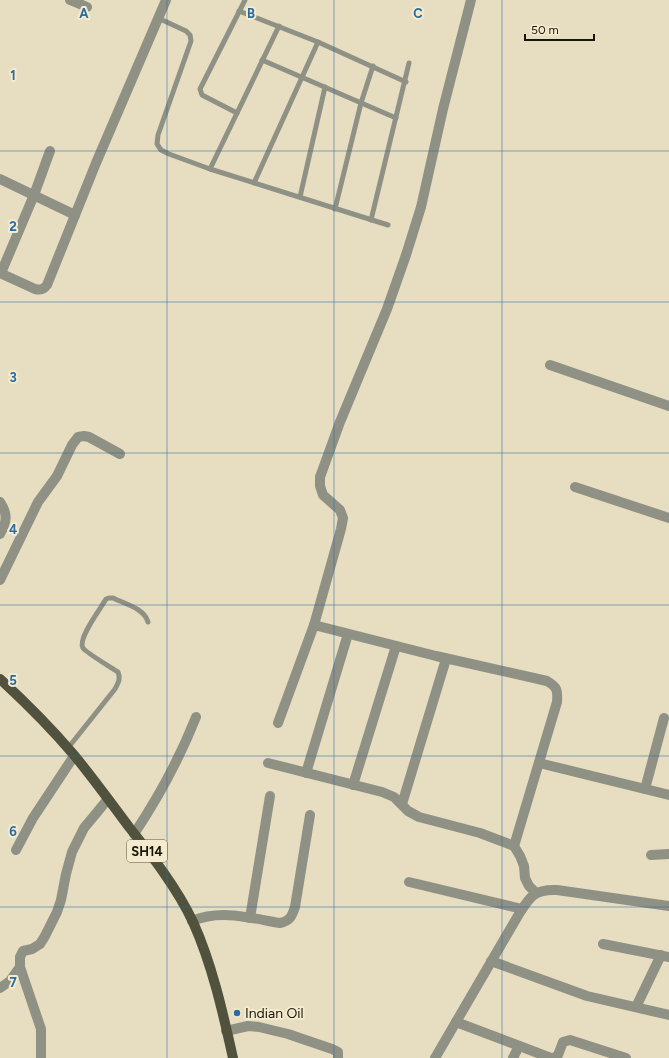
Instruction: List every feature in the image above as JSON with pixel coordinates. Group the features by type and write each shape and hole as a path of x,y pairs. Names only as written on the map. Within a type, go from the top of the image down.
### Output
{"main road":[{"name":"SH14","path":"0,679 47,725 71,752 108,799 176,892 192,921 202,946 233,1058"}],"street":[{"path":"70,0 87,7"},
{"path":"50,150 34,195 1,273 34,289 40,290 44,289 46,285 96,163 166,0"},
{"path":"278,723 314,626 343,518 340,510 323,495 320,486 320,477 340,422 387,309 406,255 421,207 443,109 471,0"},
{"path":"0,179 75,215"},
{"path":"550,365 669,406"},
{"path":"0,580 38,502 56,476 72,445 78,437 89,437 120,454"},
{"path":"575,487 669,518"},
{"path":"0,502 5,509 6,520 0,534"},
{"path":"314,626 547,681 554,685 558,692 557,702 514,846"},
{"path":"306,773 348,634"},
{"path":"353,785 396,646"},
{"path":"402,804 446,658"},
{"path":"134,834 172,773 196,717"},
{"path":"645,789 664,718"},
{"path":"16,850 71,752"},
{"path":"268,763 382,792 394,797 408,811 420,817 480,832 514,846 524,866 525,878 529,886 536,892"},
{"path":"540,763 669,795"},
{"path":"250,918 270,796"},
{"path":"41,1058 42,1030 20,967 20,957 23,951 32,949 40,944 45,936 57,912 61,900 72,852 84,828 108,799"},
{"path":"192,921 207,915 216,914 280,923 286,922 291,917 295,907 310,815"},
{"path":"651,855 669,854"},
{"path":"409,882 522,908"},
{"path":"435,1058 522,908 528,899 536,892 557,890 669,906"},
{"path":"603,944 665,956 636,1007"},
{"path":"491,961 587,996 669,1014"},
{"path":"0,988 10,981 20,967"},
{"path":"456,1022 551,1058"},
{"path":"226,1031 248,1026 259,1027 288,1034 332,1049 338,1052 338,1058"},
{"path":"554,1058 558,1055 563,1042 566,1040 570,1040 610,1056 626,1058"},
{"path":"513,1058 519,1046"}],"lane":[{"path":"237,113 202,95 200,88 245,0"},
{"path":"239,11 318,42 406,82"},
{"path":"158,18 186,31 190,35 191,41 158,135 157,144 161,150 210,169 388,225"},
{"path":"210,169 279,26"},
{"path":"254,183 318,42"},
{"path":"262,60 396,118"},
{"path":"371,220 406,82 409,63"},
{"path":"335,209 361,103 373,66"},
{"path":"300,197 325,87"},
{"path":"71,752 116,689 120,676 118,672 83,650 82,646 84,636 106,599 109,598 113,598 137,609 147,618 148,622"}],"place":[{"name":"Indian Oil","path":"237,1013"}]}
